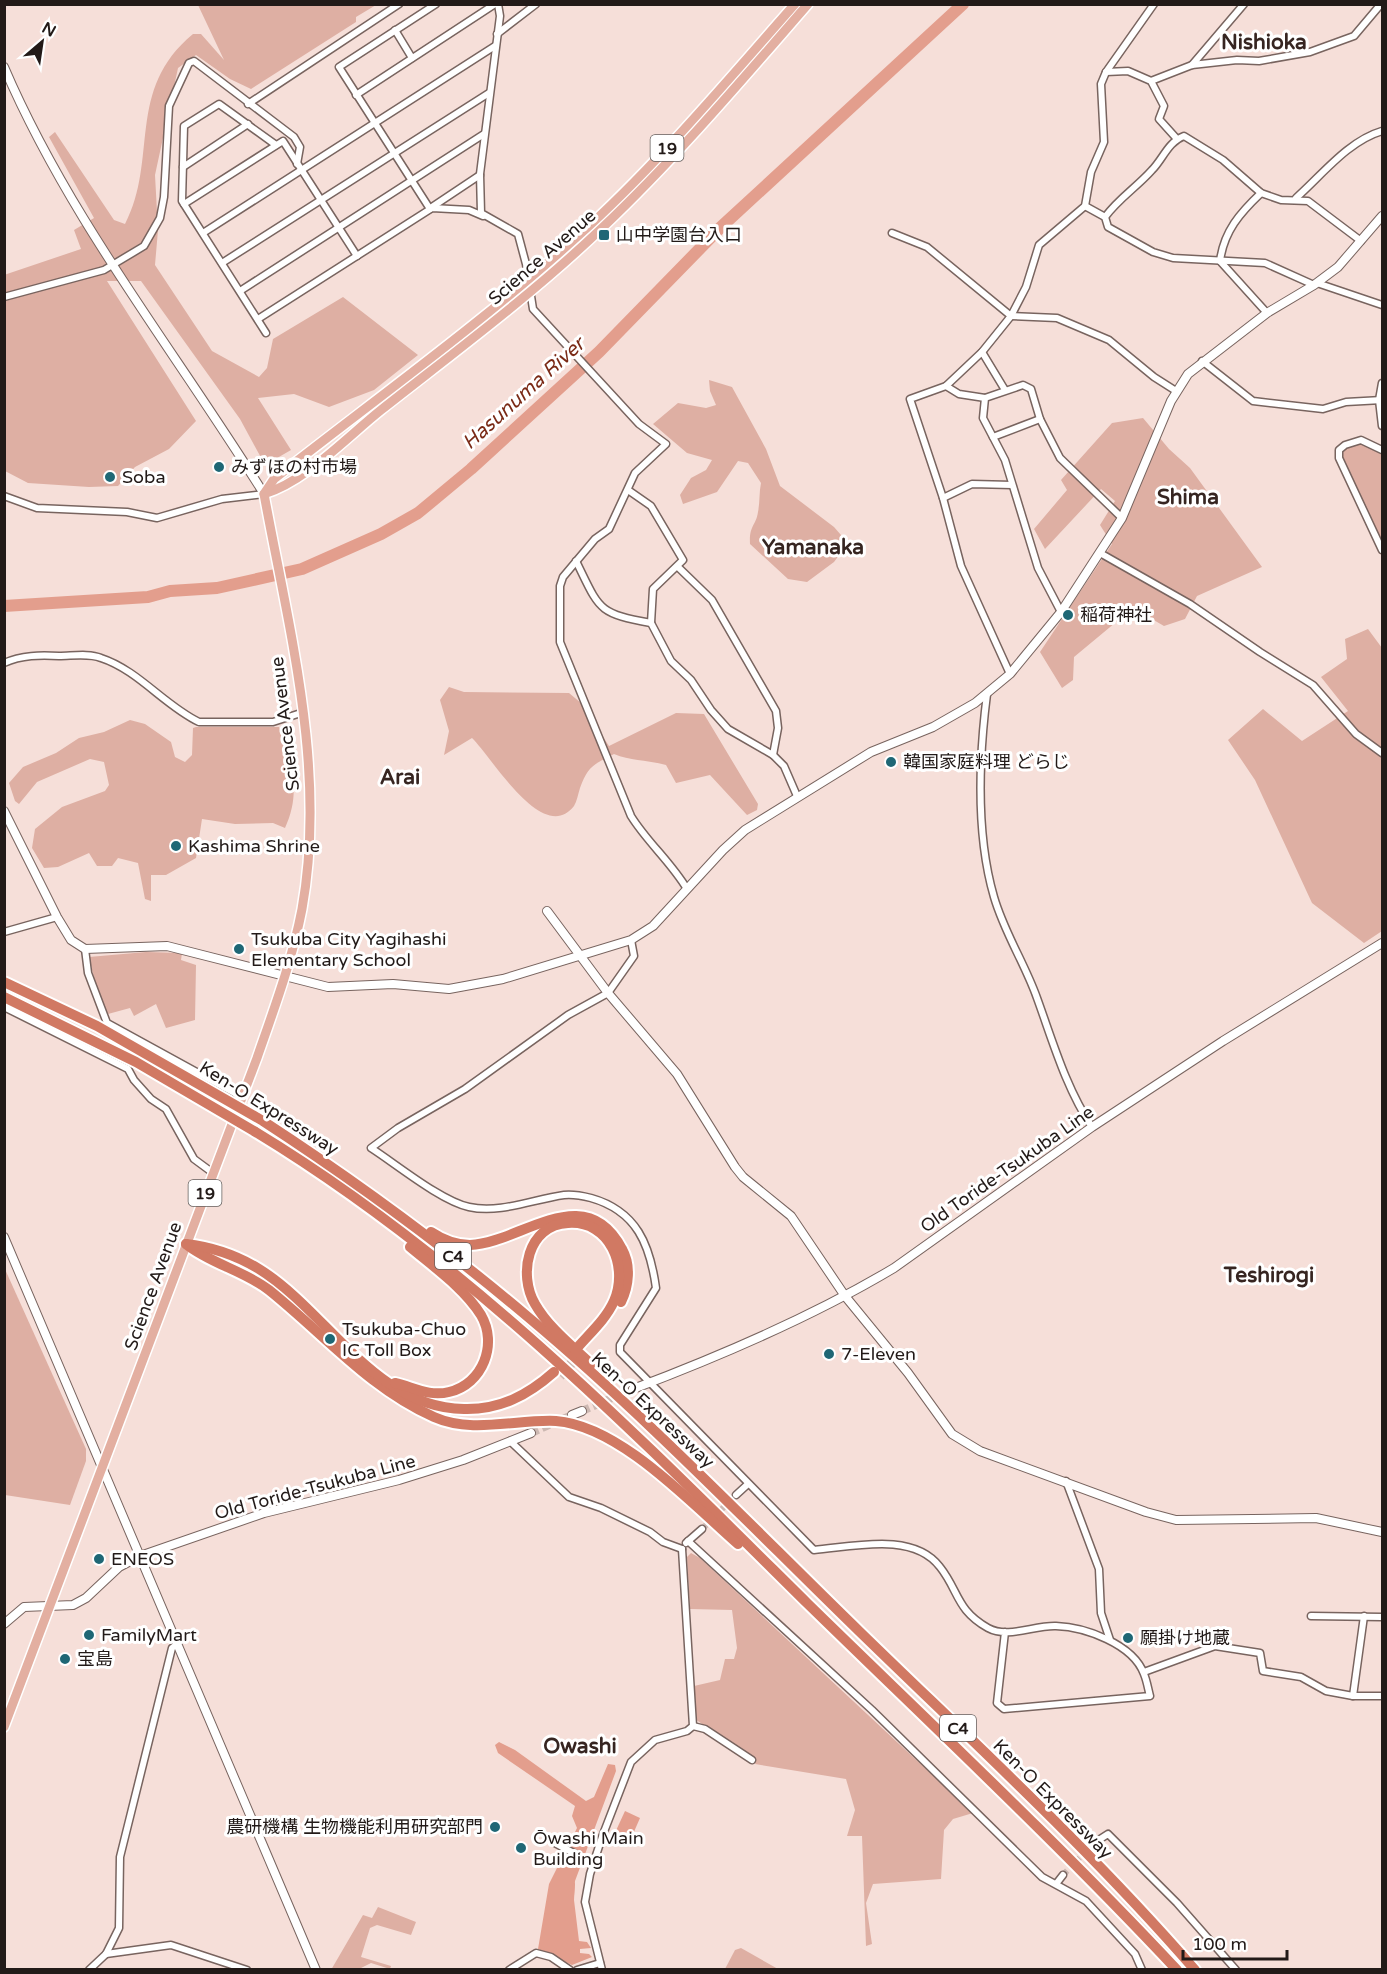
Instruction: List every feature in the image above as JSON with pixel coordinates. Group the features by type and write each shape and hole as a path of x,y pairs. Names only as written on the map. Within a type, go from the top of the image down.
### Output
{"highway":[{"name":"Ken-O Expressway","path":"4,982 97,1026 263,1121 309,1151 462,1262 531,1319 717,1492 1067,1836 1195,1970"},
{"name":"Ken-O Expressway","path":"4,997 136,1062 254,1131 389,1223 453,1272 571,1372 1177,1970"},
{"path":"309,1151 340,1168 434,1234 452,1243 482,1244 558,1217 584,1217 598,1223 619,1242 626,1255 627,1283 624,1295 613,1315 579,1350 613,1304 621,1277 614,1250 605,1238 580,1223 567,1223 547,1230 533,1244 527,1258 526,1276 534,1304 557,1331 680,1449 717,1492"},
{"path":"388,1382 433,1393 461,1388 479,1371 486,1360 488,1339 486,1327 472,1303 399,1238 389,1223"},
{"path":"186,1244 208,1246 260,1269 388,1382 405,1394 439,1407 483,1409 527,1394 557,1374 524,1402 498,1412 472,1417 427,1413"},
{"path":"186,1244 203,1257 241,1272 269,1290 363,1373 410,1405 435,1418 474,1425 558,1422 605,1435 650,1467 809,1605"}],"main road":[{"name":"Science Avenue","path":"4,1727 8,1708 50,1607 242,1097 285,978 302,909 309,849 310,777 303,712 264,494 274,479 528,280 625,192 795,4"},
{"name":"Science Avenue","path":"264,494 282,489 529,292 602,228 635,195 808,4"}],"street":[{"path":"248,104 399,4"},
{"path":"431,208 411,181 339,67 436,4"},
{"path":"356,94 496,4"},
{"path":"483,216 480,175 497,34 496,4"},
{"path":"497,34 536,4"},
{"path":"1010,674 961,566 943,498 910,399 946,386 982,352 1011,316 1026,287 1039,245 1085,206 1091,172 1104,142 1101,84 1106,72 1154,4"},
{"path":"1192,65 1244,4"},
{"path":"1151,81 1192,65 1237,60 1259,61 1310,52 1354,36 1381,4"},
{"path":"395,30 412,58"},
{"path":"203,234 495,46"},
{"path":"4,297 112,266 144,246 160,218 164,197 166,126 170,106 189,63 194,61 297,141 300,147 297,164"},
{"path":"4,66 36,135 112,266 264,494 222,499 157,519 127,512 37,508 4,496"},
{"path":"1106,72 1128,71 1151,81 1164,106 1159,119 1177,139"},
{"path":"222,263 489,93"},
{"path":"266,333 184,204 184,126 219,104 276,145"},
{"path":"183,167 248,124"},
{"path":"1296,198 1348,151 1369,135 1383,130"},
{"path":"240,291 484,134"},
{"path":"1105,217 1115,204 1153,170 1177,139 1184,136 1223,160 1261,193 1281,200 1296,198 1308,201 1361,241"},
{"path":"184,204 283,141 357,256"},
{"path":"258,319 480,175"},
{"path":"1220,261 1226,234 1236,218 1261,193"},
{"path":"1085,206 1105,217 1108,227 1153,252 1173,258 1265,263 1316,284 1383,305"},
{"path":"431,208 469,210 518,234 533,309 639,424 666,444 635,473 609,529 596,539 563,577 560,586 560,642 631,816 642,834 673,867 687,890"},
{"path":"5,809 26,859 57,917 71,940 85,949 167,946 285,978 328,987 393,984 449,989 476,986 631,939 653,926 723,850 745,830 871,752 933,727 987,694 1010,674 1061,612 1122,519 1176,391 1202,361 1267,313 1316,284 1338,267 1383,216"},
{"path":"891,233 927,248 1011,316 1057,318 1109,340 1154,378 1176,391"},
{"path":"1220,261 1267,313"},
{"path":"982,352 1005,390"},
{"path":"1202,361 1253,401 1323,409 1346,402 1381,400"},
{"path":"1383,383 1381,400 1383,426"},
{"path":"946,386 959,394 985,398 1023,385 1030,389 1040,419 1060,458 1122,519"},
{"path":"985,398 983,418 1005,460 1038,568 1061,612"},
{"path":"993,436 1040,419"},
{"path":"1382,446 1361,440 1345,445 1339,450 1339,458 1383,550"},
{"path":"943,498 972,484 1012,485"},
{"path":"628,490 651,506 662,521 683,560 654,589 651,623 671,661 691,680 728,729 773,755 784,766 797,796"},
{"path":"1100,553 1190,604 1313,685 1356,734 1383,753"},
{"path":"576,561 602,608 615,616 651,623"},
{"path":"678,567 712,600 776,711 778,728 773,755"},
{"path":"4,663 18,657 44,655 99,657 148,686 199,722 273,722 303,712"},
{"path":"987,694 980,747 985,842 994,898 1030,980 1075,1102 1092,1127"},
{"path":"547,911 608,993 677,1074 735,1167 743,1177 791,1216 845,1296 908,1373 952,1434 980,1451 1146,1512 1176,1520 1316,1518 1383,1532"},
{"path":"4,932 57,917"},
{"path":"631,939 634,956 608,993 568,1015 465,1089 398,1128 371,1148 452,1201 470,1207 494,1208 567,1194 609,1203 641,1234 652,1259 656,1288 620,1345 621,1352 814,1550 898,1545 921,1552 940,1566 957,1600 989,1628 1005,1632 1055,1626 1110,1640 1119,1644 1144,1672 1150,1696 1004,1709 997,1703 1005,1632"},
{"name":"Old Toride-Tsukuba Line","path":"633,1389 811,1315 894,1268 1092,1127 1223,1041 1383,943"},
{"path":"85,949 88,973 104,1019 242,1097"},
{"path":"4,1006 122,1065 151,1099 166,1110 194,1159 213,1173"},
{"path":"122,1065 137,1038"},
{"path":"4,1237 316,1970"},
{"path":"573,1415 582,1411"},
{"name":"Old Toride-Tsukuba Line","path":"4,1624 24,1607 50,1607 80,1602 119,1567 140,1556 264,1513 399,1480 464,1460 531,1432"},
{"path":"510,1441 569,1497 602,1508 650,1532 663,1542 682,1549"},
{"path":"1066,1481 1099,1569 1101,1612 1110,1640"},
{"path":"736,1495 748,1484"},
{"path":"693,1726 682,1549 702,1529"},
{"path":"688,1541 872,1710 1042,1877 1086,1901 1135,1953 1142,1970"},
{"path":"1311,1616 1383,1617"},
{"path":"1353,1696 1364,1616"},
{"path":"89,1970 106,1954 119,1928 120,1857 146,1744 172,1648 177,1644"},
{"path":"1144,1672 1215,1646 1260,1653 1263,1671 1301,1677 1326,1691 1353,1696 1383,1696"},
{"path":"693,1726 705,1729 752,1760"},
{"path":"577,1970 601,1966 585,1902 589,1862 631,1762 655,1740 687,1731 693,1726"},
{"path":"1094,1843 1108,1834 1178,1903 1236,1970"},
{"path":"555,1843 589,1862"},
{"path":"1056,1884 1063,1875"},
{"path":"106,1954 171,1945 248,1970"},
{"path":"509,1970 536,1953 551,1957 570,1970"}],"shaded area":[{"path":"198,5 376,5 356,17 356,22 251,89 230,79 196,55 178,68 155,175 158,230 155,265 212,351 259,377 267,368 273,339 343,297 418,355 374,390 329,407 294,394 258,398 291,450 265,465 240,419 141,281 107,281 196,421 169,449 135,467 118,486 89,487 28,483 5,471 4,275 81,249 74,230 94,218 49,137 55,132 114,220 125,224 135,199 146,126 158,78 172,56 193,34 201,34 224,60"},
{"path":"709,380 732,387 766,449 780,486 834,527 848,543 834,562 807,582 788,579 750,544 758,512 761,483 748,463 738,461 717,492 683,504 680,495 691,478 706,470 712,460 687,453 653,424 678,403 706,408 716,405 710,391"},
{"path":"1143,418 1169,449 1190,468 1262,567 1197,596 1185,619 1164,626 1133,608 1074,657 1073,680 1062,688 1040,652 1112,544 1100,525 1115,501 1101,489 1045,549 1034,529 1067,490 1061,480 1112,423"},
{"path":"1361,440 1382,450 1382,549 1339,458 1339,450"},
{"path":"1368,629 1382,648 1382,931 1364,943 1312,903 1255,780 1228,740 1263,709 1302,741 1348,711 1321,677 1347,659 1345,639"},
{"path":"449,687 464,692 569,693 581,703 609,746 676,713 704,714 758,804 757,810 747,815 710,775 676,783 666,765 614,754 589,770 574,806 561,815 548,815 533,807 518,794 472,738 444,755 449,731 440,700"},
{"path":"130,720 145,724 171,742 175,757 185,762 192,755 193,728 279,727 291,765 294,790 290,815 285,828 273,823 235,824 202,819 196,858 166,875 151,875 151,901 145,899 138,863 118,858 112,866 97,866 89,853 58,867 44,868 32,848 35,829 62,807 105,791 109,785 104,762 90,759 37,782 19,804 15,801 9,783 23,767 56,753 79,738 104,732"},
{"path":"146,952 182,953 181,960 196,965 195,1020 166,1028 156,1004 134,1016 130,1008 108,1014 98,995 89,957"},
{"path":"4,1267 86,1449 86,1461 70,1505 5,1495"},
{"path":"691,1553 700,1558 973,1813 953,1819 944,1830 941,1879 873,1884 866,1903 872,1944 866,1946 862,1836 847,1836 855,1810 846,1779 755,1764 756,1761 695,1719 694,1686 720,1680 725,1659 734,1659 737,1648 732,1610 690,1609 687,1557"},
{"path":"499,1742 515,1750 586,1801 594,1797 608,1764 615,1765 616,1771 575,1881 574,1900 579,1941 587,1942 591,1948 580,1949 580,1953 589,1954 592,1957 572,1965 538,1949 549,1884 577,1828 572,1816 575,1806 498,1753 495,1745"},
{"path":"625,1811 640,1818 630,1841 614,1835"},
{"path":"378,1907 416,1922 411,1935 377,1925 370,1928 361,1957 391,1966 390,1969 371,1963 359,1969 331,1970 363,1915 372,1918"},
{"path":"741,1948 778,1969 725,1969 735,1950"}],"waterway":[{"name":"Hasunuma River","path":"4,606 148,597 170,591 217,588 302,569 381,534 418,513 471,469 599,352 721,227 963,4"},
{"path":"573,1896 574,1884"}],"tunnel":[{"path":"560,1376 582,1352"},
{"path":"582,1411 633,1389"},
{"path":"531,1433 572,1415"},
{"path":"702,1529 736,1495"},
{"path":"1063,1875 1094,1843"}],"place":[{"name":"山中学園台入口","path":"604,235"},
{"name":"みずほの村市場","path":"219,467"},
{"name":"Soba","path":"110,477"},
{"name":"稲荷神社","path":"1068,615"},
{"name":"韓国家庭料理 どらじ","path":"891,762"},
{"name":"Kashima Shrine","path":"176,846"},
{"name":"Tsukuba City Yagihashi Elementary School","path":"239,949"},
{"name":"Tsukuba-Chuo IC Toll Box","path":"330,1339"},
{"name":"7-Eleven","path":"829,1354"},
{"name":"ENEOS","path":"99,1559"},
{"name":"FamilyMart","path":"89,1635"},
{"name":"願掛け地蔵","path":"1128,1638"},
{"name":"宝島","path":"65,1659"},
{"name":"農研機構 生物機能利用研究部門","path":"495,1827"},
{"name":"Ōwashi Main Building","path":"521,1848"}],"district":[{"name":"Nishioka","path":"1264,42"},
{"name":"Shima","path":"1188,497"},
{"name":"Yamanaka","path":"813,547"},
{"name":"Arai","path":"400,777"},
{"name":"Teshirogi","path":"1269,1275"},
{"name":"Owashi","path":"580,1746"}]}
